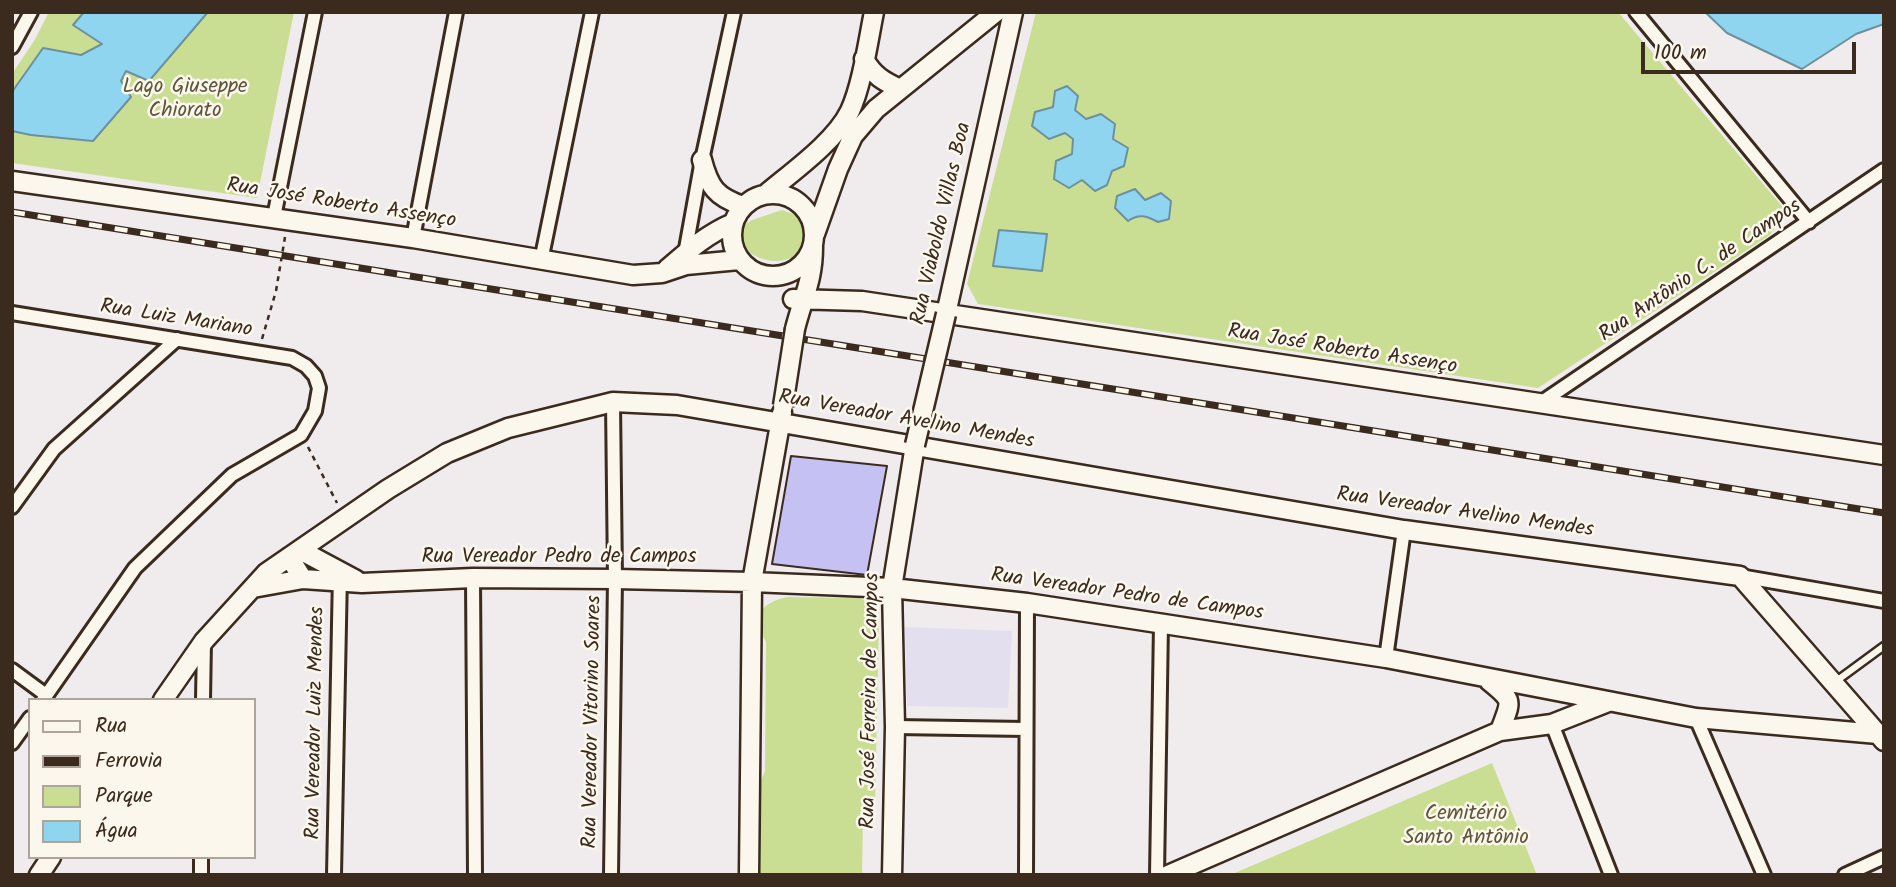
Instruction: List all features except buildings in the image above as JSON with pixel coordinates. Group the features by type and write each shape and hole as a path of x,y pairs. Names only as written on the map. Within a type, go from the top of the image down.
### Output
{"main road":[{"path":"874,12 850,111 841,127 814,154 766,194 743,206 733,223 733,249 747,268 756,273 781,276 795,270 806,260 838,169 853,136 876,109 996,12"},
{"name":"Rua Viaboldo Villas Boa","path":"915,445 1013,12"},
{"path":"864,59 881,81 900,89"},
{"path":"702,160 711,187 722,197 743,206"},
{"name":"Rua José Roberto Assenço","path":"12,181 281,218 633,275 662,273 686,259 710,234 733,223"},
{"path":"749,875 752,582 797,324 799,299 812,271 814,240 810,216 799,202 783,194 766,194"},
{"path":"686,259 740,260"},
{"path":"781,276 799,299"},
{"name":"Rua José Roberto Assenço","path":"799,299 862,301 1884,455"},
{"name":"Rua Vereador Avelino Mendes","path":"164,698 204,640 266,573 388,489 447,453 508,428 613,402 782,414 915,445 1404,530 1740,576"},
{"name":"Rua José Ferreira de Campos","path":"892,875 895,727 892,588 915,445"},
{"path":"295,554 303,579"},
{"name":"Rua Vereador Pedro de Campos","path":"295,554 340,577 362,583 473,578 752,582 892,588 1027,603 1386,658 1696,718 1881,738"},
{"path":"1740,576 1881,738"},
{"name":"Rua Vereador Pedro de Campos","path":"253,588 303,579 340,577"},
{"path":"1486,679 1507,695 1509,705 1500,730"},
{"path":"1168,875 1500,730 1552,724 1608,702"},
{"path":"39,875 50,859"}],"street":[{"path":"12,47 30,12"},
{"path":"281,218 315,12"},
{"path":"413,238 456,12"},
{"path":"541,261 592,12"},
{"path":"686,259 702,160 733,12"},
{"path":"1636,12 1809,222"},
{"name":"Rua Antônio C. de Campos","path":"1539,404 1884,170"},
{"name":"Rua Luiz Mariano","path":"12,313 292,358 306,366 315,376 319,388 315,411 301,435"},
{"path":"12,507 54,449 177,339"},
{"name":"Rua Vereador Vitorino Soares","path":"611,875 615,579 613,402"},
{"path":"12,670 44,697 135,568 232,475 301,435"},
{"path":"1386,658 1404,530"},
{"path":"1740,576 1884,601"},
{"name":"Rua Vereador Luiz Mendes","path":"334,875 340,577"},
{"path":"473,578 475,875"},
{"path":"1026,875 1027,603"},
{"path":"1157,875 1161,624"},
{"path":"204,640 204,698"},
{"path":"1696,718 1764,875"},
{"path":"12,743 28,721"},
{"path":"1552,724 1611,875"},
{"path":"895,727 1026,729"},
{"path":"1845,875 1884,857"}],"lane":[{"path":"1833,683 1884,646"}],"path":[{"path":"258,352 276,291 281,218"},
{"path":"301,435 346,519"}],"shaded area":[{"path":"905,627 1012,631 1008,708 907,706"}],"green space":[{"name":"Lago Giuseppe Chiorato","path":"49,12 294,12 257,198 12,163 12,74"},
{"path":"1036,12 1618,12 1786,211 1770,235 1538,388 978,304 967,284"},
{"path":"782,210 804,218 806,236 801,249 796,255 782,261 767,260 752,254 739,235 741,227 752,220"},
{"path":"788,597 859,598 872,606 879,619 875,805 869,816 863,819 862,875 756,875 757,789 765,771 766,642 757,621 766,606"},
{"name":"Cemitério Santo Antônio","path":"1492,763 1537,875 1230,875"}],"water":[{"path":"84,12 208,12 149,81 126,71 121,81 131,97 93,141 12,131 12,92 43,48 81,55 102,44 73,25"},
{"path":"1705,12 1884,12 1884,24 1856,34 1802,69 1727,33"},
{"path":"1067,86 1078,96 1075,110 1086,119 1101,114 1115,124 1113,139 1128,148 1124,166 1112,171 1107,185 1095,191 1082,180 1069,188 1054,179 1056,161 1072,154 1073,139 1065,133 1049,139 1032,126 1035,112 1053,107 1055,91"},
{"path":"1135,189 1145,200 1161,193 1171,201 1169,219 1158,222 1139,216 1128,221 1115,208 1117,196"},
{"path":"999,230 1047,234 1042,271 993,266"}],"railway":[{"path":"12,212 1884,513"}]}
